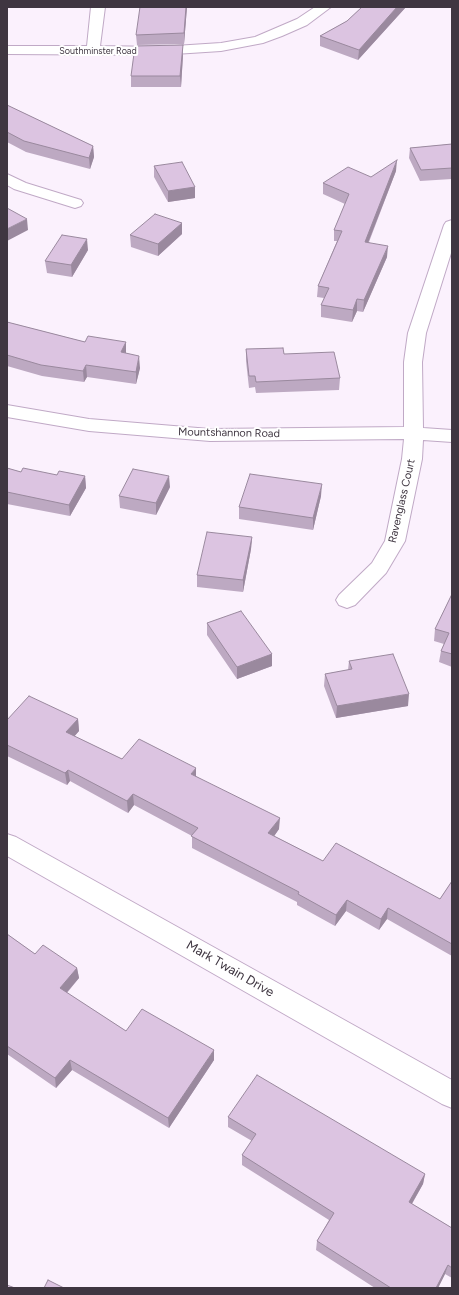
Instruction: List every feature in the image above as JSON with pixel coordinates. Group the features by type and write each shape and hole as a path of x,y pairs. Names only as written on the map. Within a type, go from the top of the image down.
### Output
{"street":[{"path":"93,51 98,7"},
{"name":"Southminster Road","path":"7,50 159,51 236,45 258,40 302,22 324,7"},
{"path":"7,179 20,186 75,203"},
{"name":"Ravenglass Court","path":"347,600 379,568 395,541 412,459 414,433 413,362 417,333 452,224"},
{"name":"Mountshannon Road","path":"7,410 89,425 210,435 414,433 452,436"},
{"name":"Mark Twain Drive","path":"7,844 452,1095"}],"building":[{"path":"140,7 186,7 184,33 136,35"},
{"path":"362,7 397,7 359,50 320,36 347,21"},
{"path":"183,45 180,76 131,76 135,46"},
{"path":"7,105 93,146 89,158 24,141 7,132"},
{"path":"452,144 452,168 421,170 410,148"},
{"path":"397,160 365,242 388,246 364,300 357,299 353,310 321,305 329,288 318,286 342,231 334,230 349,194 323,183 348,167 371,177"},
{"path":"182,162 195,187 168,191 154,166"},
{"path":"7,208 27,219 7,229"},
{"path":"155,214 182,223 158,244 130,235"},
{"path":"62,235 87,239 71,265 45,261"},
{"path":"7,322 85,342 88,336 126,342 121,352 139,356 136,372 86,365 83,371 41,365 7,355"},
{"path":"283,348 284,354 334,352 340,378 256,382 255,376 249,376 246,349"},
{"path":"7,468 21,472 23,468 57,475 59,471 85,476 69,505 7,492"},
{"path":"133,469 169,476 156,503 119,496"},
{"path":"250,474 322,484 313,518 239,507"},
{"path":"207,532 252,537 243,580 197,575"},
{"path":"452,594 452,654 441,651 449,633 435,629"},
{"path":"241,611 272,654 237,667 207,623"},
{"path":"393,654 409,694 337,706 325,674 352,669 349,661"},
{"path":"29,696 78,719 66,732 122,759 139,739 196,768 191,774 280,818 268,833 323,861 336,843 440,899 452,881 452,944 388,908 381,919 347,900 336,915 298,894 299,892 191,836 198,828 133,794 127,801 68,770 65,773 7,745 7,720"},
{"path":"7,934 35,954 43,945 77,968 60,988 126,1031 142,1009 214,1050 168,1118 70,1060 55,1078 7,1046"},
{"path":"257,1075 425,1174 409,1202 452,1228 452,1268 448,1265 436,1288 391,1288 317,1241 334,1213 242,1155 256,1134 228,1117"},
{"path":"48,1280 64,1288 44,1288"},
{"path":"7,1285 15,1288 7,1288"}]}
